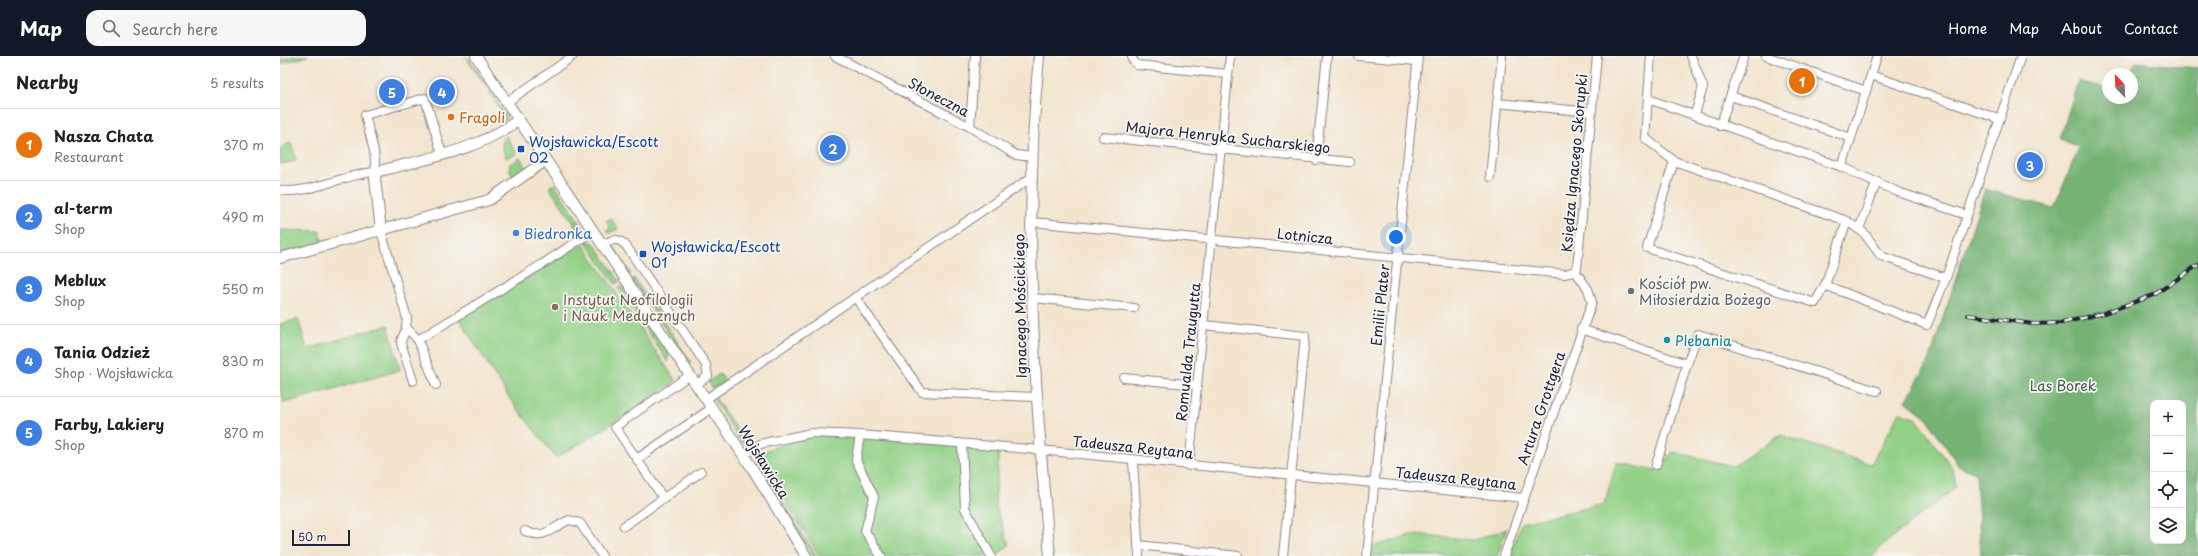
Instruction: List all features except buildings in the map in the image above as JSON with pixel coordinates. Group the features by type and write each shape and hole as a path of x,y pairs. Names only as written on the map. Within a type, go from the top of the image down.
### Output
{"street":[{"path":"506,103 573,56"},
{"name":"Słoneczna","path":"835,56 970,127 1016,155 1032,157"},
{"path":"970,127 975,56"},
{"name":"Ignacego Mościckiego","path":"1039,56 1033,122 1032,157 1035,397 1050,556"},
{"path":"1132,56 1132,59 1137,65 1228,74"},
{"name":"Romualda Traugutta","path":"1189,466 1230,56"},
{"path":"1316,160 1327,56"},
{"path":"1360,56 1417,58"},
{"path":"1490,177 1502,56"},
{"name":"Księdza Ignacego Skorupki","path":"1575,272 1577,268 1597,56"},
{"path":"1651,56 1645,138 1674,161 1848,221 1864,233 1881,256 1946,278"},
{"path":"1691,56 1703,87 1695,114"},
{"path":"1720,126 1744,56"},
{"path":"1766,56 1866,91"},
{"path":"1842,167 1877,56"},
{"path":"1825,285 1927,325 1946,278 2021,56"},
{"name":"Wojsławicka","path":"475,58 744,455 806,556"},
{"name":"Emilii Plater","path":"1367,556 1417,58"},
{"path":"1871,75 1999,119"},
{"path":"1731,96 1851,138"},
{"path":"413,381 401,343 401,339 406,333 407,318 382,231 375,178 376,172 374,151 365,115 425,98 442,154"},
{"path":"1648,99 1695,114 1720,126 1842,167 1877,181 1898,192 1967,215"},
{"path":"1497,103 1591,112"},
{"path":"280,190 294,191 361,172 376,172 474,145 504,131 518,120"},
{"name":"Majora Henryka Sucharskiego","path":"1103,137 1316,160 1350,162"},
{"path":"280,258 382,231 489,200 545,161"},
{"path":"1674,161 1647,248 1815,303 1825,285 1848,221"},
{"path":"706,399 1032,177"},
{"path":"1859,229 1877,181"},
{"name":"Lotnicza","path":"1032,222 1565,274 1575,272"},
{"path":"418,340 541,266 593,231"},
{"path":"602,245 614,239 620,240 631,252 706,365 708,376 696,385"},
{"name":"Artura Grottgera","path":"1504,556 1581,329 1592,302 1588,290 1575,272"},
{"path":"855,297 922,392 1035,397"},
{"path":"1033,298 1134,308"},
{"path":"1204,325 1305,336 1292,476 1282,556"},
{"path":"406,327 418,340 436,385"},
{"path":"1581,329 1687,364"},
{"path":"1656,465 1687,364 1698,334 1877,391"},
{"path":"664,499 615,427 690,375"},
{"path":"1124,378 1197,385"},
{"path":"636,459 712,408"},
{"name":"Tadeusza Reytana","path":"744,455 760,444 811,433 860,435 1040,450 1133,461 1524,498"},
{"path":"860,435 856,460 874,497 865,530 881,556"},
{"path":"962,444 965,508 991,556"},
{"path":"1133,461 1138,556"},
{"path":"624,526 701,472"},
{"path":"524,531 534,536 546,534 569,520 580,523 602,556"},
{"path":"1138,545 1238,556"}],"green space":[{"path":"295,56 308,56 280,64 280,60"},
{"path":"465,56 469,59 488,87 487,88"},
{"name":"Las Borek","path":"2136,62 2198,68 2198,556 1981,556 1976,474 1958,465 1926,417 1906,401 1929,361 1985,189 2054,208 2079,147 2060,139 2078,81 2102,87 2102,104 2138,104 2138,68 2133,68"},
{"path":"491,91 506,115 506,124 503,119 503,115 489,92"},
{"path":"506,136 517,154 506,158 502,147 503,138"},
{"path":"291,142 296,161 280,164 280,149"},
{"path":"520,158 528,170 512,177 509,165"},
{"path":"554,184 582,226 581,234 549,187"},
{"path":"611,218 618,229 608,233 606,231 610,227 606,221"},
{"path":"280,230 319,231 323,243 280,254"},
{"path":"585,240 594,243 620,282 615,284"},
{"path":"583,244 676,381 596,434 556,458 510,399 459,319"},
{"path":"612,245 631,274 629,275 610,248"},
{"path":"634,278 691,362 689,364 632,279"},
{"path":"622,286 669,354 668,362 618,288"},
{"path":"298,319 307,349 388,325 400,370 284,403 280,388 280,324"},
{"path":"720,374 725,381 713,389 708,382"},
{"path":"715,398 746,442 741,442 715,402"},
{"path":"1900,412 1916,418 1953,469 1956,487 1884,544 1873,556 1510,556 1521,523 1604,504 1617,462 1655,471 1673,452 1733,466 1781,435 1871,464"},
{"path":"811,433 999,447 995,504 1009,545 996,556 819,556 758,454"},
{"path":"762,468 816,556 813,556 760,470"},
{"path":"1507,529 1497,556 1367,556 1368,548 1414,534 1475,540"}],"railway":[{"path":"1968,315 2033,324 2062,323 2104,313 2154,295 2198,265"}],"place":[{"name":"Nasza Chata","path":"1802,81"},
{"name":"Farby, Lakiery","path":"392,92"},
{"name":"Tania Odzież","path":"442,92"},
{"name":"Fragoli","path":"451,117"},
{"name":"al-term","path":"833,148"},
{"name":"Wojsławicka/Escott 02","path":"521,149"},
{"name":"Meblux","path":"2030,165"},
{"name":"Biedronka","path":"516,233"},
{"name":"Wojsławicka/Escott 01","path":"643,254"},
{"name":"Kościół pw. Miłosierdzia Bożego","path":"1631,291"},
{"name":"Instytut Neofilologii i Nauk Medycznych","path":"555,307"},
{"name":"Plebania","path":"1667,340"}]}
